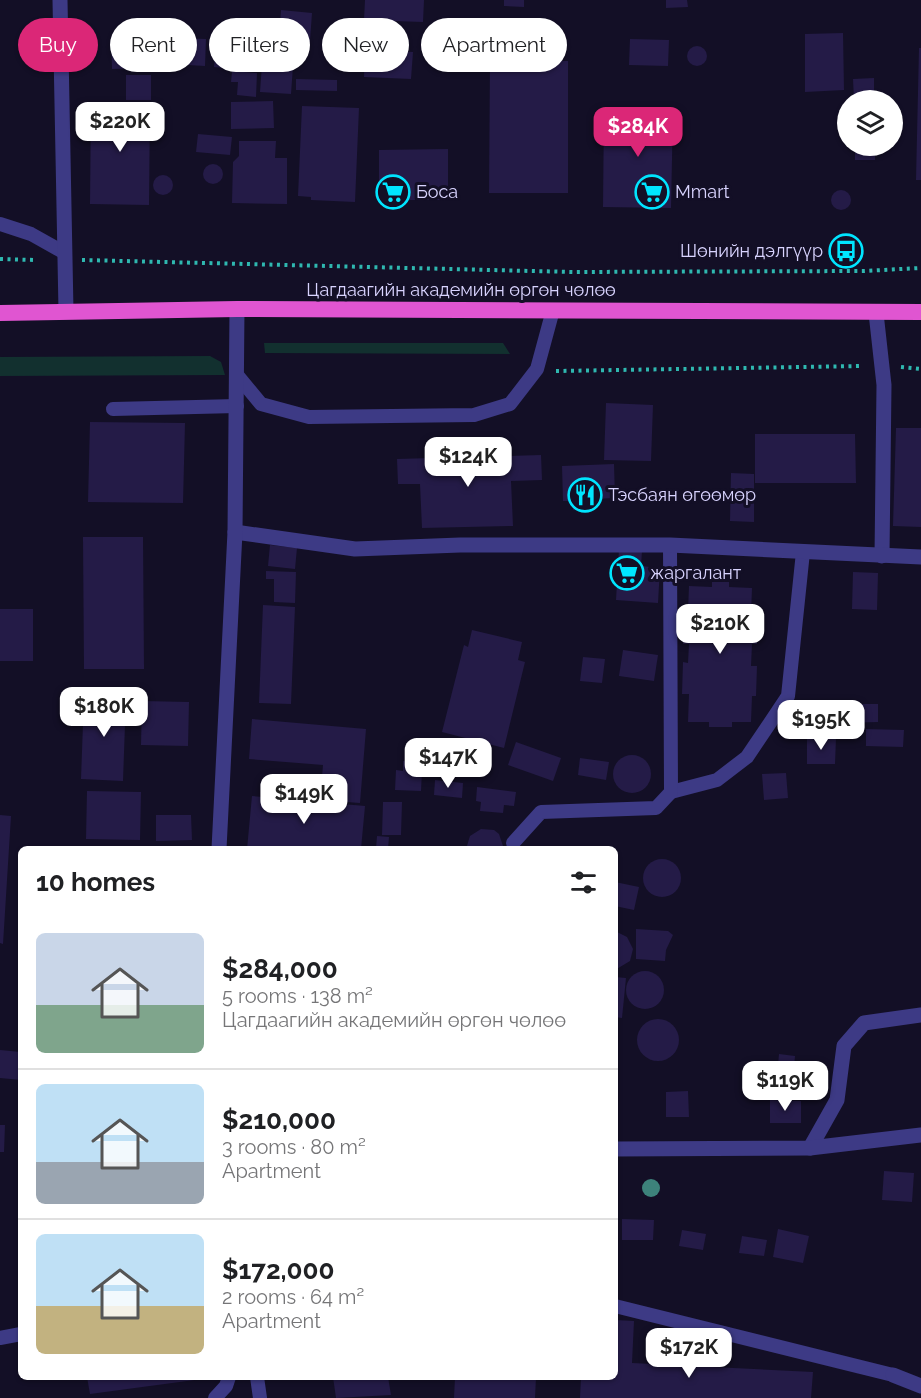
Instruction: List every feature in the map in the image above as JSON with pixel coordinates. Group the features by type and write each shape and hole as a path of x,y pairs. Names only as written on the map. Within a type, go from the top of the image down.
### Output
{"highway":[{"name":"Цагдаагийн академийн өргөн чөлөө","path":"0,313 237,309 921,312"}],"street":[{"path":"60,0 66,311"},
{"path":"219,846 235,532 237,309"},
{"path":"876,313 884,386 882,556"},
{"path":"235,532 354,549 460,545 670,545 921,557"},
{"path":"810,1148 837,1100 844,1046 864,1023 921,1016"},
{"path":"618,1149 810,1148 921,1135"},
{"path":"893,1375 921,1386"}],"lane":[{"path":"0,224 31,234 65,256"},
{"path":"237,375 261,404 309,417 474,415 510,404 537,369 553,310"},
{"path":"113,408 237,406"},
{"path":"670,545 670,792"},
{"path":"513,843 541,812 656,808 670,792 717,780 747,757 788,696 803,552"},
{"path":"618,1307 893,1375"},
{"path":"0,1338 18,1335"},
{"path":"215,1398 226,1386 228,1380"},
{"path":"257,1380 260,1398"}],"path":[{"path":"0,259 65,256 573,272 863,271 921,268"},
{"path":"537,369 562,371 881,366 921,369"}],"green space":[{"path":"264,343 503,343 510,354 265,353"},
{"path":"210,356 221,362 225,375 0,376 0,357"}],"building":[{"path":"365,0 424,0 421,22 409,22 409,18 364,18"},
{"path":"504,0 524,0 524,7 504,6"},
{"path":"666,0 687,0 688,7 666,8"},
{"path":"281,10 312,13 310,41 310,18 280,18"},
{"path":"843,33 844,90 805,92 805,34"},
{"path":"197,39 206,39 205,66 197,66"},
{"path":"630,39 669,40 668,66 629,65"},
{"path":"697,46 704,49 707,56 704,63 697,66 690,63 687,56 690,49"},
{"path":"919,48 921,48 921,180 916,180"},
{"path":"409,52 413,52 411,79 364,77 364,72 409,72"},
{"path":"568,61 568,193 489,193 490,72 567,72"},
{"path":"232,72 257,73 256,97 237,95 238,82 231,82"},
{"path":"261,72 293,72 291,94 260,92"},
{"path":"126,75 151,75 151,100 126,100"},
{"path":"874,78 874,90 854,90 853,79"},
{"path":"296,79 337,80 337,91 296,90"},
{"path":"273,101 274,128 231,129 231,102"},
{"path":"91,102 150,102 149,205 90,204"},
{"path":"302,106 359,108 355,202 311,200 311,197 298,196"},
{"path":"604,108 673,110 671,208 603,207"},
{"path":"198,134 232,137 230,155 196,152"},
{"path":"239,141 276,141 275,158 287,158 287,204 232,203 233,162 239,156"},
{"path":"448,149 448,200 379,200 379,150"},
{"path":"855,156 875,156 875,160 855,160"},
{"path":"213,164 220,167 223,174 220,181 213,184 206,181 203,174 206,167"},
{"path":"163,175 170,178 173,185 170,192 163,195 156,192 153,185 156,178"},
{"path":"841,190 848,193 851,200 848,207 841,210 834,207 831,200 834,193"},
{"path":"606,403 653,405 651,461 604,460"},
{"path":"90,422 185,423 183,503 88,502"},
{"path":"896,428 921,428 921,527 893,526"},
{"path":"755,434 855,434 856,483 755,483"},
{"path":"541,455 542,480 511,481 513,526 422,528 420,484 398,484 397,459"},
{"path":"614,464 615,498 593,499 593,509 573,510 573,501 563,501 562,466"},
{"path":"731,473 754,474 754,522 730,521"},
{"path":"83,537 143,537 144,669 84,669"},
{"path":"270,545 297,548 295,569 268,566"},
{"path":"619,549 642,551 641,566 660,568 658,603 616,600"},
{"path":"266,571 296,572 295,603 274,602 274,579 266,579"},
{"path":"853,572 878,573 877,610 852,609"},
{"path":"712,582 729,582 729,587 752,588 751,614 758,614 757,644 752,644 751,666 757,666 756,696 752,696 751,722 732,722 732,727 709,727 709,722 688,722 689,694 682,694 683,662 688,663 689,644 683,644 683,611 688,611 689,586 712,587"},
{"path":"263,605 295,607 291,704 259,703"},
{"path":"0,609 33,609 33,661 0,661"},
{"path":"472,630 522,642 518,660 525,662 504,748 442,732 464,645 468,647"},
{"path":"623,650 658,655 654,681 619,676"},
{"path":"583,657 605,659 602,683 580,681"},
{"path":"84,696 126,697 123,781 81,779"},
{"path":"142,701 189,702 188,746 141,745"},
{"path":"843,704 878,704 878,722 843,723"},
{"path":"252,719 366,729 360,803 320,800 323,765 249,759"},
{"path":"866,729 904,730 903,747 866,746"},
{"path":"807,738 836,738 835,764 807,764"},
{"path":"516,742 561,758 553,781 508,765"},
{"path":"632,755 639,756 645,761 650,767 650,781 645,787 639,792 632,793 625,792 619,787 614,781 613,774 614,767 619,761 625,756"},
{"path":"580,758 609,762 606,780 578,775"},
{"path":"403,761 414,762 414,771 422,771 421,791 395,790 396,770 403,771"},
{"path":"786,773 788,798 764,800 762,774"},
{"path":"435,780 463,783 462,798 434,795"},
{"path":"477,787 516,792 514,806 504,805 503,813 480,811 481,802 476,801"},
{"path":"87,791 141,792 140,840 86,839"},
{"path":"252,796 365,806 361,846 247,846"},
{"path":"383,802 402,802 401,835 382,835"},
{"path":"0,815 11,816 3,944 0,943"},
{"path":"156,815 191,815 192,840 156,841"},
{"path":"481,829 494,830 499,834 503,846 467,846 470,836"},
{"path":"377,836 389,837 388,846 376,846"},
{"path":"662,859 669,860 675,865 680,871 680,885 675,891 669,896 662,897 655,896 649,891 644,885 643,878 644,871 649,865 655,860"},
{"path":"618,883 639,887 634,910 618,907"},
{"path":"636,929 668,931 673,935 666,950 665,961 636,959"},
{"path":"618,932 627,937 633,949 630,961 618,968"},
{"path":"645,971 652,972 658,977 663,983 663,997 658,1003 652,1008 645,1009 638,1008 632,1003 627,997 626,990 627,983 632,977 638,972"},
{"path":"618,977 626,978 622,1018 618,1017"},
{"path":"658,1019 673,1025 679,1040 673,1055 658,1061 643,1055 637,1040 643,1025"},
{"path":"0,1050 18,1052 18,1080 0,1078"},
{"path":"779,1054 795,1056 793,1078 777,1077"},
{"path":"688,1091 689,1117 666,1117 666,1092"},
{"path":"770,1100 801,1101 801,1123 770,1123"},
{"path":"0,1125 5,1125 4,1152 0,1152"},
{"path":"884,1171 914,1173 912,1202 882,1200"},
{"path":"622,1219 654,1220 653,1240 622,1240"},
{"path":"778,1229 809,1236 803,1263 773,1257"},
{"path":"682,1230 706,1234 703,1250 679,1246"},
{"path":"742,1236 767,1240 764,1256 739,1253"},
{"path":"618,1320 634,1321 632,1363 813,1372 811,1398 580,1398 581,1380 618,1380"},
{"path":"88,1380 195,1380 90,1394"},
{"path":"333,1380 388,1380 391,1395 336,1398"},
{"path":"455,1380 536,1380 535,1398 454,1398"}],"place":[{"name":"Боса","path":"393,192"},
{"name":"Mmart","path":"652,192"},
{"name":"Шөнийн дэлгүүр","path":"846,251"},
{"name":"Тэсбаян өгөөмөр","path":"585,495"},
{"name":"жаргалант","path":"627,573"}]}
